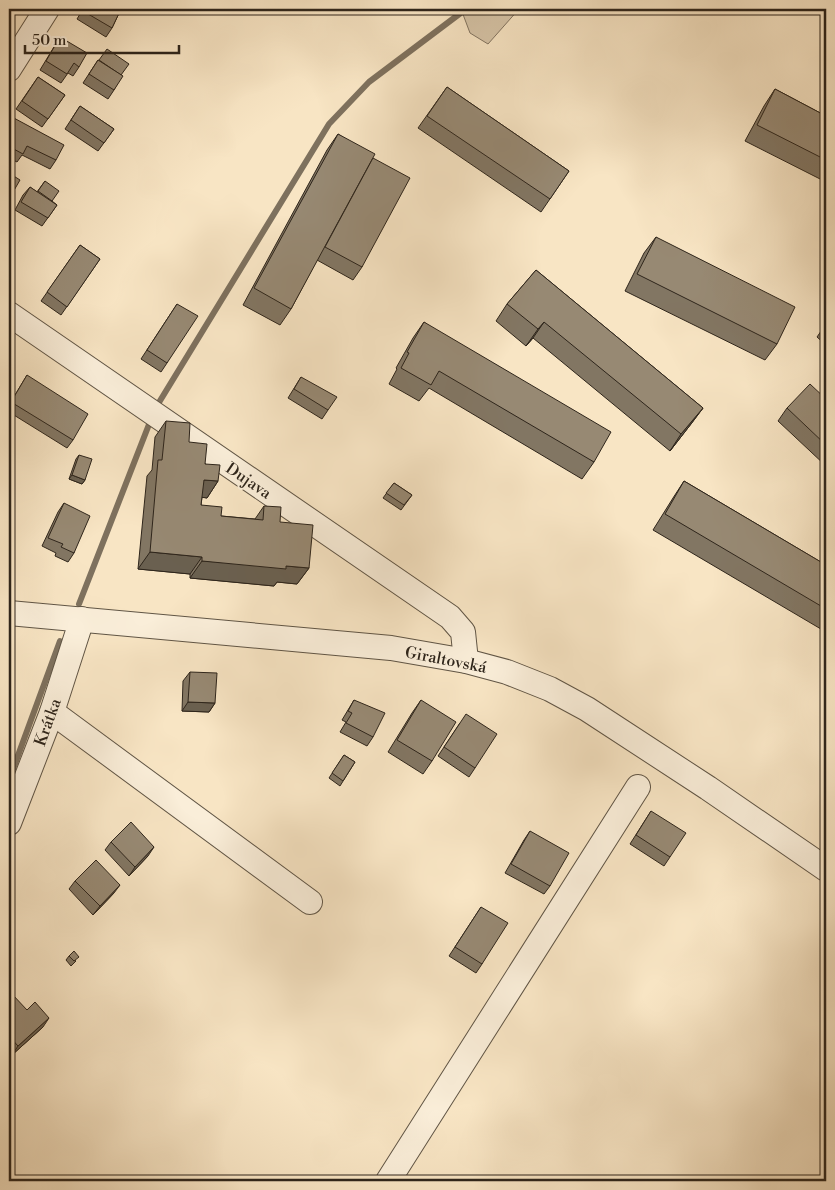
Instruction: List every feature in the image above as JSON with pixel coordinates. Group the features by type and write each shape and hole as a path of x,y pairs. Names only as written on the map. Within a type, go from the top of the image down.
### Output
{"street":[{"path":"9,69 47,9"},
{"name":"Dujava","path":"9,314 450,617 463,632 466,661"},
{"name":"Giraltovská","path":"9,613 391,648 466,661 530,680 587,709 708,788 826,869"},
{"name":"Krátka","path":"9,824 52,712 82,620"},
{"path":"52,712 310,902"},
{"path":"388,1181 638,787"}],"shaded area":[{"path":"461,9 519,9 488,44 470,33"}],"building":[{"path":"9,9 15,9 9,19"},
{"path":"85,9 121,9 112,28 83,11"},
{"path":"60,37 87,53 79,67 74,63 67,74 46,61"},
{"path":"107,49 129,64 121,75 99,60"},
{"path":"98,60 123,76 114,90 89,74"},
{"path":"38,77 65,95 48,119 22,101"},
{"path":"447,87 569,171 550,199 427,116"},
{"path":"775,89 826,116 826,160 757,125"},
{"path":"80,106 114,129 104,143 71,120"},
{"path":"12,117 64,145 56,160 27,146 23,154 10,147 13,140 9,138 9,123"},
{"path":"338,134 375,154 291,309 254,288"},
{"path":"373,158 410,178 362,267 325,247"},
{"path":"9,173 20,180 9,199"},
{"path":"45,181 59,191 52,201 38,191"},
{"path":"30,187 57,205 48,218 21,202"},
{"path":"656,237 795,307 777,344 637,274"},
{"path":"80,245 100,259 67,307 47,292"},
{"path":"536,270 703,408 681,434 544,322 538,329 507,304"},
{"path":"177,304 198,316 167,363 147,350"},
{"path":"424,322 611,432 594,462 439,371 431,385 401,368 409,353 407,352"},
{"path":"27,375 88,414 73,440 11,402"},
{"path":"301,377 337,397 328,410 294,389"},
{"path":"810,384 826,399 826,445 787,408"},
{"path":"166,421 190,423 189,442 207,444 205,464 220,465 218,481 204,480 201,505 222,507 221,516 263,520 264,506 281,507 280,522 313,525 309,568 286,566 286,569 202,561 202,557 150,552 158,460 162,460"},
{"path":"79,455 92,459 85,480 72,475"},
{"path":"684,481 826,565 826,609 665,514"},
{"path":"394,483 412,495 404,505 386,493"},
{"path":"64,503 90,516 74,553 61,547 63,544 48,538"},
{"path":"190,672 217,673 215,703 188,702"},
{"path":"354,700 385,713 373,737 346,723 352,713 348,711"},
{"path":"421,700 456,722 432,761 397,740"},
{"path":"466,714 497,734 475,768 444,747"},
{"path":"344,755 355,762 343,781 332,773"},
{"path":"651,811 686,833 670,857 636,835"},
{"path":"131,822 154,847 135,867 111,842"},
{"path":"530,831 569,853 550,886 511,864"},
{"path":"96,860 120,885 100,906 75,881"},
{"path":"481,907 508,923 482,964 455,947"},
{"path":"74,951 79,957 74,961 69,956"},
{"path":"12,994 27,1010 35,1002 49,1018 18,1046 9,1036 9,996"},
{"path":"9,1133 14,1136 9,1143"}],"waterway":[{"path":"79,604 155,409 329,124 369,82 466,9"},
{"path":"9,780 60,641"}]}
